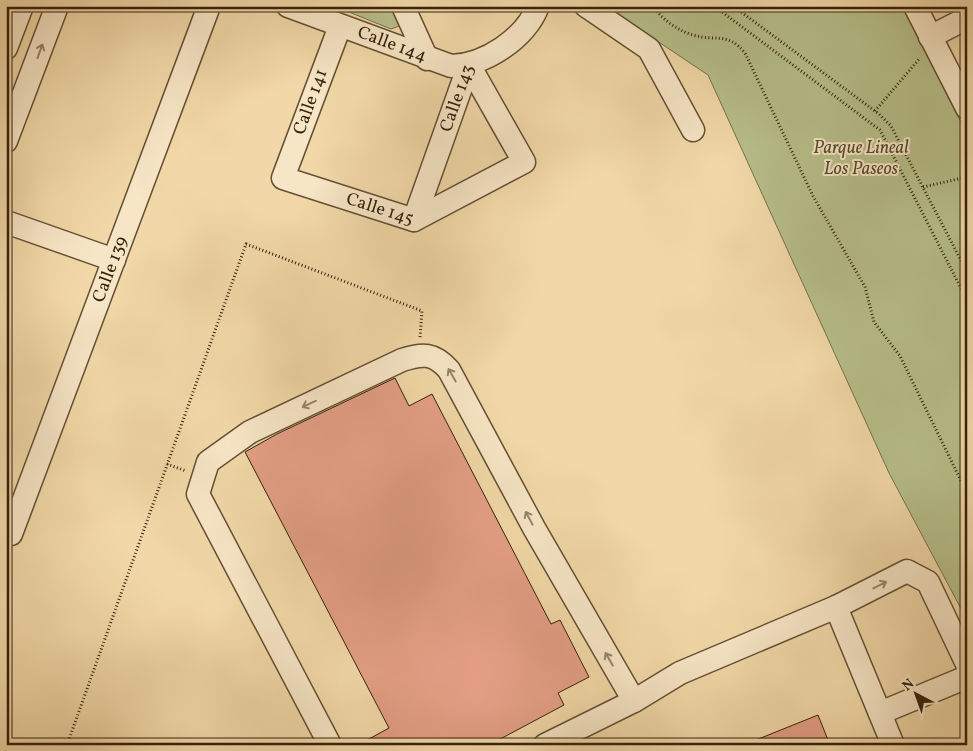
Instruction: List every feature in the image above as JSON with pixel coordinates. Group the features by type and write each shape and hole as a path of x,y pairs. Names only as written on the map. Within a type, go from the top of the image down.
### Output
{"street":[{"path":"6,48 22,6"},
{"path":"6,141 15,94 56,6"},
{"name":"Calle 139","path":"9,533 209,6"},
{"name":"Calle 144","path":"288,6 427,59 451,66 469,64"},
{"path":"403,6 427,59"},
{"name":"Calle 143","path":"414,220 469,64 495,53 504,46 528,23 538,6"},
{"path":"586,6 650,49 693,130"},
{"path":"915,6 967,108"},
{"path":"930,37 967,18"},
{"name":"Calle 141","path":"283,178 340,26"},
{"name":"Calle 145","path":"283,178 414,220 524,162 469,64"},
{"path":"6,222 114,260"},
{"path":"330,745 198,494 208,462 250,432 402,360 419,354 431,355 441,360 450,370 534,528 634,701"},
{"path":"545,745 634,701 680,673 836,607 907,571 928,582 967,664"},
{"path":"836,607 894,745"},
{"path":"880,714 967,677"}],"path":[{"path":"652,6 672,26 694,36 720,37 737,43 745,53 813,196 865,286 874,322 900,356 967,493"},
{"path":"714,6 880,130 967,300"},
{"path":"733,6 875,111 891,126 967,272"},
{"path":"875,111 926,49 930,37"},
{"path":"923,187 967,177"}],"green space":[{"path":"334,6 393,6 402,25 391,29"},
{"name":"Parque Lineal Los Paseos","path":"605,6 902,6 967,134 967,620 889,473 708,75"}],"building":[{"path":"395,378 409,406 432,394 551,624 560,620 589,677 558,693 564,705 489,745 358,745 389,728 245,452 277,434"},
{"path":"818,715 830,745 746,745 746,744"}]}
